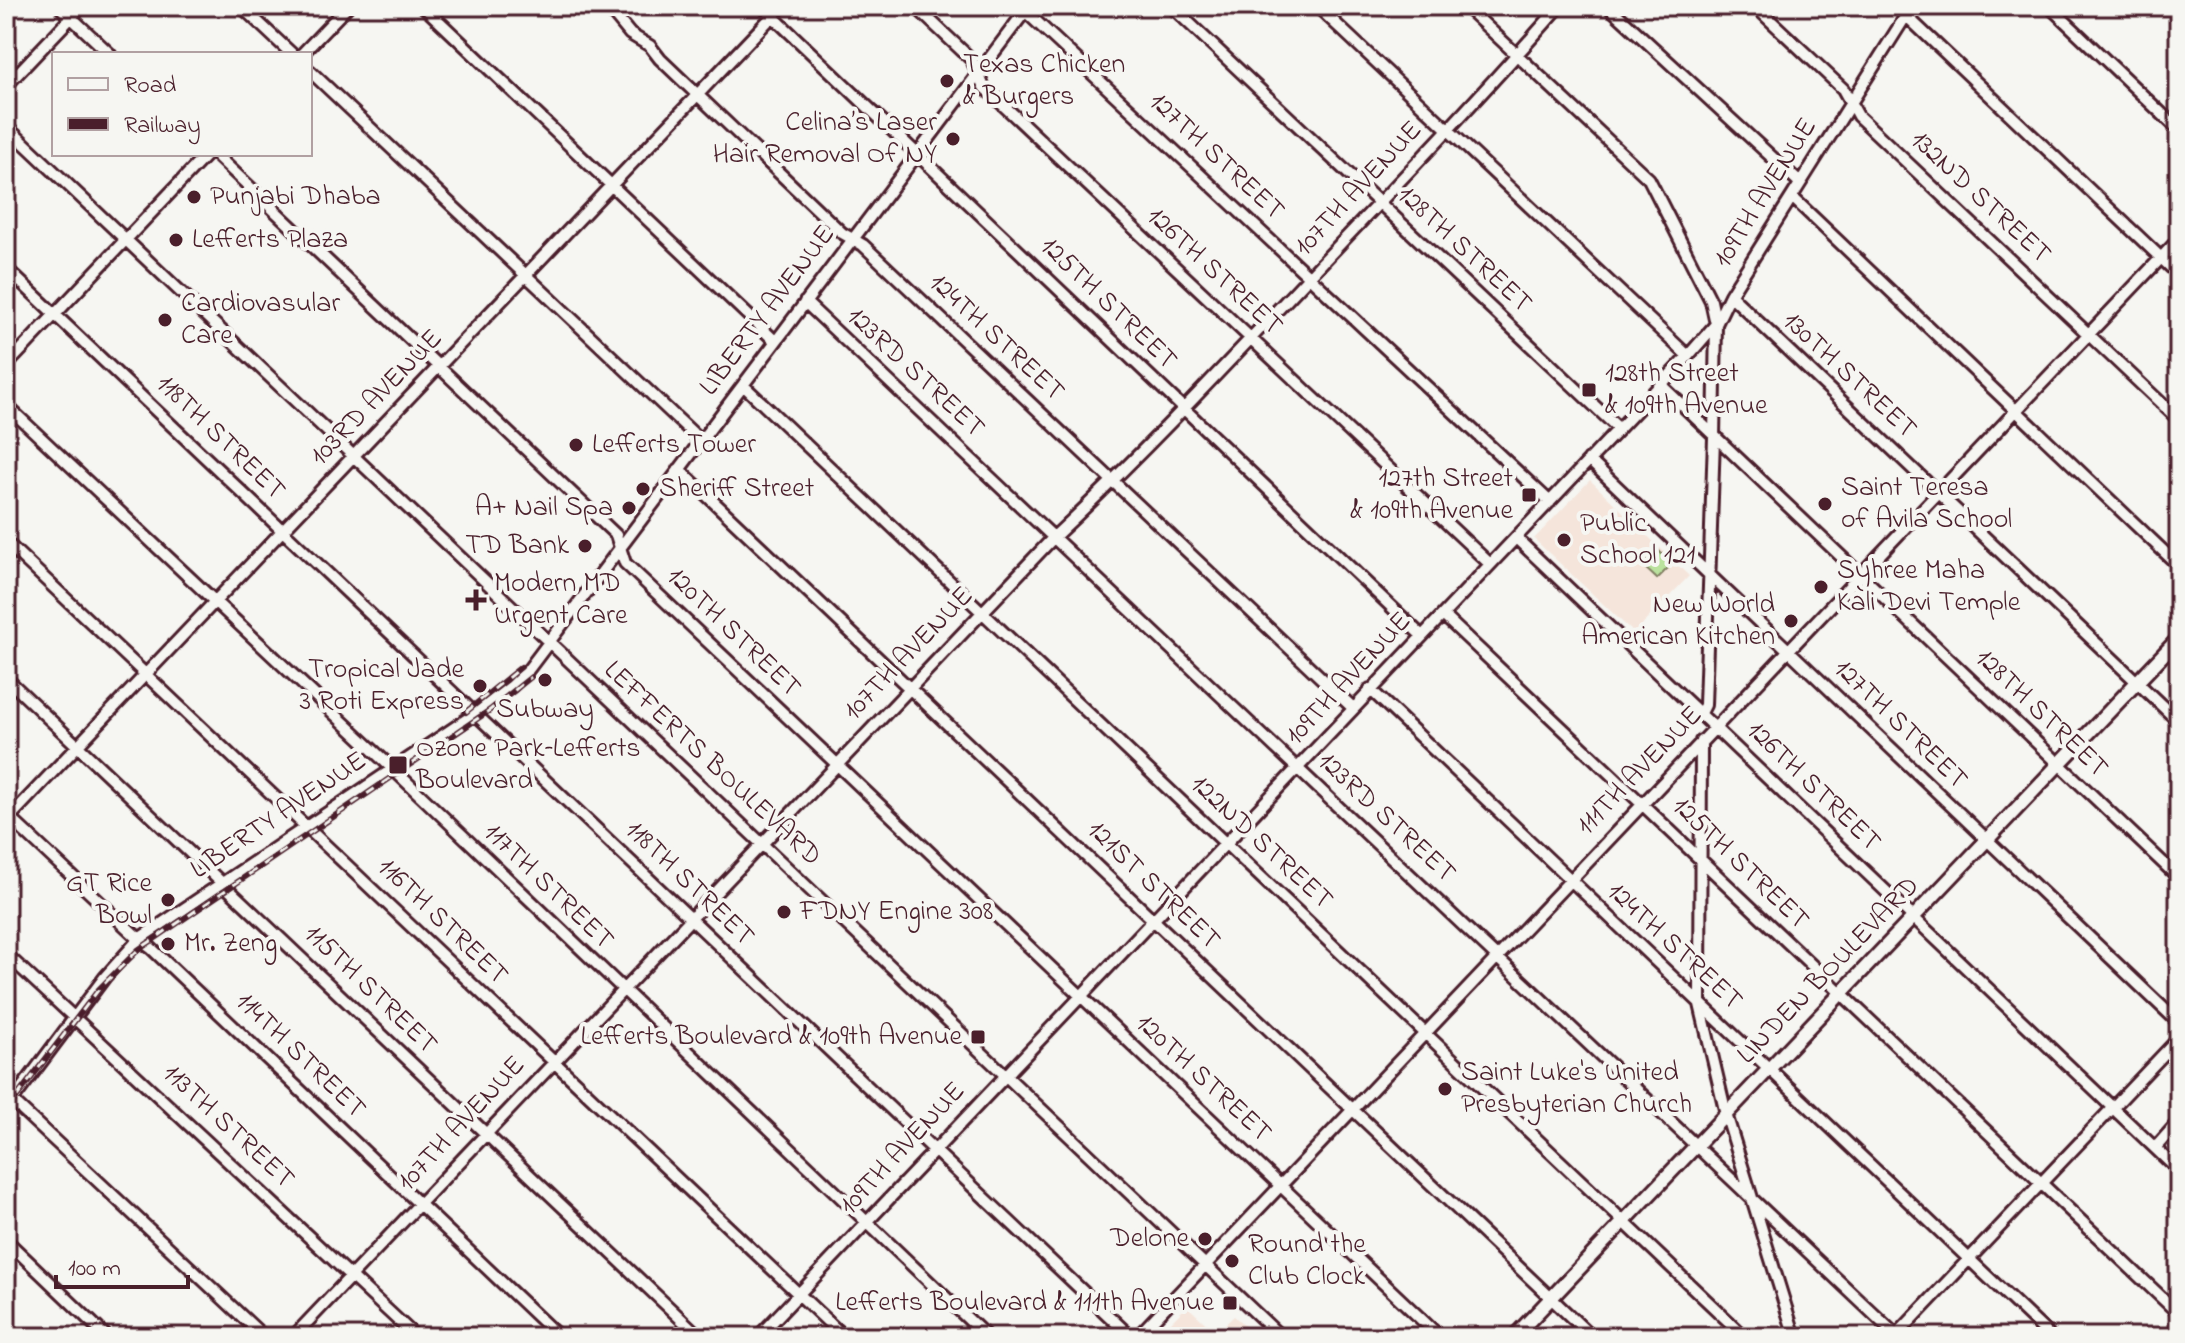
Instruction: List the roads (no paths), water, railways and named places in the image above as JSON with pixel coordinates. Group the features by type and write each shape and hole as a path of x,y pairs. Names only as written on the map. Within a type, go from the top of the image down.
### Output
{"main road":[{"name":"LINDEN BOULEVARD","path":"1514,1337 2179,638"}],"street":[{"path":"59,6 108,52"},
{"path":"6,86 82,6"},
{"path":"241,6 290,52"},
{"path":"304,52 348,6"},
{"path":"423,6 775,341"},
{"name":"124TH STREET","path":"607,6 630,34 650,46 842,233 863,245 1353,708"},
{"name":"125TH STREET","path":"762,6 1422,636"},
{"name":"103RD AVENUE","path":"7,817 215,603 782,6"},
{"name":"126TH STREET","path":"915,6 972,60 984,87 1490,564"},
{"name":"128TH STREET","path":"1171,6 1619,429"},
{"path":"1317,6 1688,356"},
{"path":"1465,6 1649,179 1711,301 1716,324 1714,438 1705,705 1701,713"},
{"name":"107TH AVENUE","path":"293,1337 982,612 1251,339 1560,6"},
{"path":"1608,6 1800,183"},
{"name":"132ND STREET","path":"1755,6 1843,89 1858,116 2179,420"},
{"path":"1896,6 1909,11 2179,275"},
{"path":"2049,6 2179,130"},
{"name":"LIBERTY AVENUE","path":"8,1101 139,939 475,714 512,686 549,642 1027,8"},
{"name":"127TH STREET","path":"1027,8 1550,502"},
{"name":"109TH AVENUE","path":"758,1337 1716,324 1730,295 1909,11"},
{"path":"312,73 701,441"},
{"name":"LEFFERTS BOULEVARD","path":"6,126 1281,1337"},
{"path":"6,366 205,156"},
{"name":"120TH STREET","path":"217,156 616,535 625,563 1440,1337"},
{"path":"1792,197 2179,566"},
{"name":"111TH AVENUE","path":"1134,1337 2179,239"},
{"name":"118TH STREET","path":"6,268 1134,1337"},
{"name":"130TH STREET","path":"1730,295 2179,722"},
{"name":"123RD STREET","path":"805,302 1897,1337"},
{"name":"122ND STREET","path":"743,385 1745,1337"},
{"name":"128TH STREET","path":"1661,385 2179,878"},
{"name":"117TH STREET","path":"6,405 393,769 987,1337"},
{"name":"127TH STREET","path":"1589,460 2179,1023"},
{"name":"121ST STREET","path":"679,469 1592,1337"},
{"name":"126TH STREET","path":"1516,538 2179,1171"},
{"name":"116TH STREET","path":"6,542 844,1337"},
{"name":"125TH STREET","path":"1443,615 2179,1314"},
{"name":"115TH STREET","path":"6,678 700,1337"},
{"name":"124TH STREET","path":"1370,689 2051,1337"},
{"path":"1701,741 1700,1004 1726,1114 1795,1337"},
{"name":"114TH STREET","path":"7,817 151,948 559,1337"},
{"name":"113TH STREET","path":"6,954 416,1337"},
{"path":"1897,1337 2179,1038"},
{"path":"8,1101 264,1337"},
{"path":"2156,1147 2179,1121"},
{"path":"6,1240 107,1337"}],"railway":[{"path":"466,712 521,667"},
{"path":"6,1111 99,989 138,950 490,710 531,677"}],"place":[{"name":"Texas Chicken & Burgers","path":"947,81"},
{"name":"Celina’s Laser Hair Removal Of NY","path":"953,139"},
{"name":"Punjabi Dhaba","path":"194,197"},
{"name":"Lefferts Plaza","path":"176,240"},
{"name":"Cardiovasular Care","path":"165,320"},
{"name":"128th Street & 109th Avenue","path":"1589,390"},
{"name":"Lefferts Tower","path":"576,445"},
{"name":"Sheriff Street","path":"643,489"},
{"name":"127th Street & 109th Avenue","path":"1529,495"},
{"name":"Saint Teresa of Avila School","path":"1825,504"},
{"name":"A+ Nail Spa","path":"629,508"},
{"name":"Public School 121","path":"1564,540"},
{"name":"TD Bank","path":"585,546"},
{"name":"Syhree Maha Kali Devi Temple","path":"1821,587"},
{"name":"Modern MD Urgent Care","path":"476,600"},
{"name":"New World American Kitchen","path":"1791,621"},
{"name":"Subway","path":"545,680"},
{"name":"Tropical Jade 3 Roti Express","path":"480,686"},
{"name":"Ozone Park–Lefferts Boulevard","path":"398,765"},
{"name":"GT Rice Bowl","path":"168,900"},
{"name":"FDNY Engine 308","path":"784,912"},
{"name":"Mr. Zeng","path":"168,944"},
{"name":"Lefferts Boulevard & 109th Avenue","path":"978,1037"},
{"name":"Saint Luke's United Presbyterian Church","path":"1445,1089"},
{"name":"Delone","path":"1205,1239"},
{"name":"Round the Club Clock","path":"1232,1261"},
{"name":"Lefferts Boulevard & 111th Avenue","path":"1230,1303"}]}
